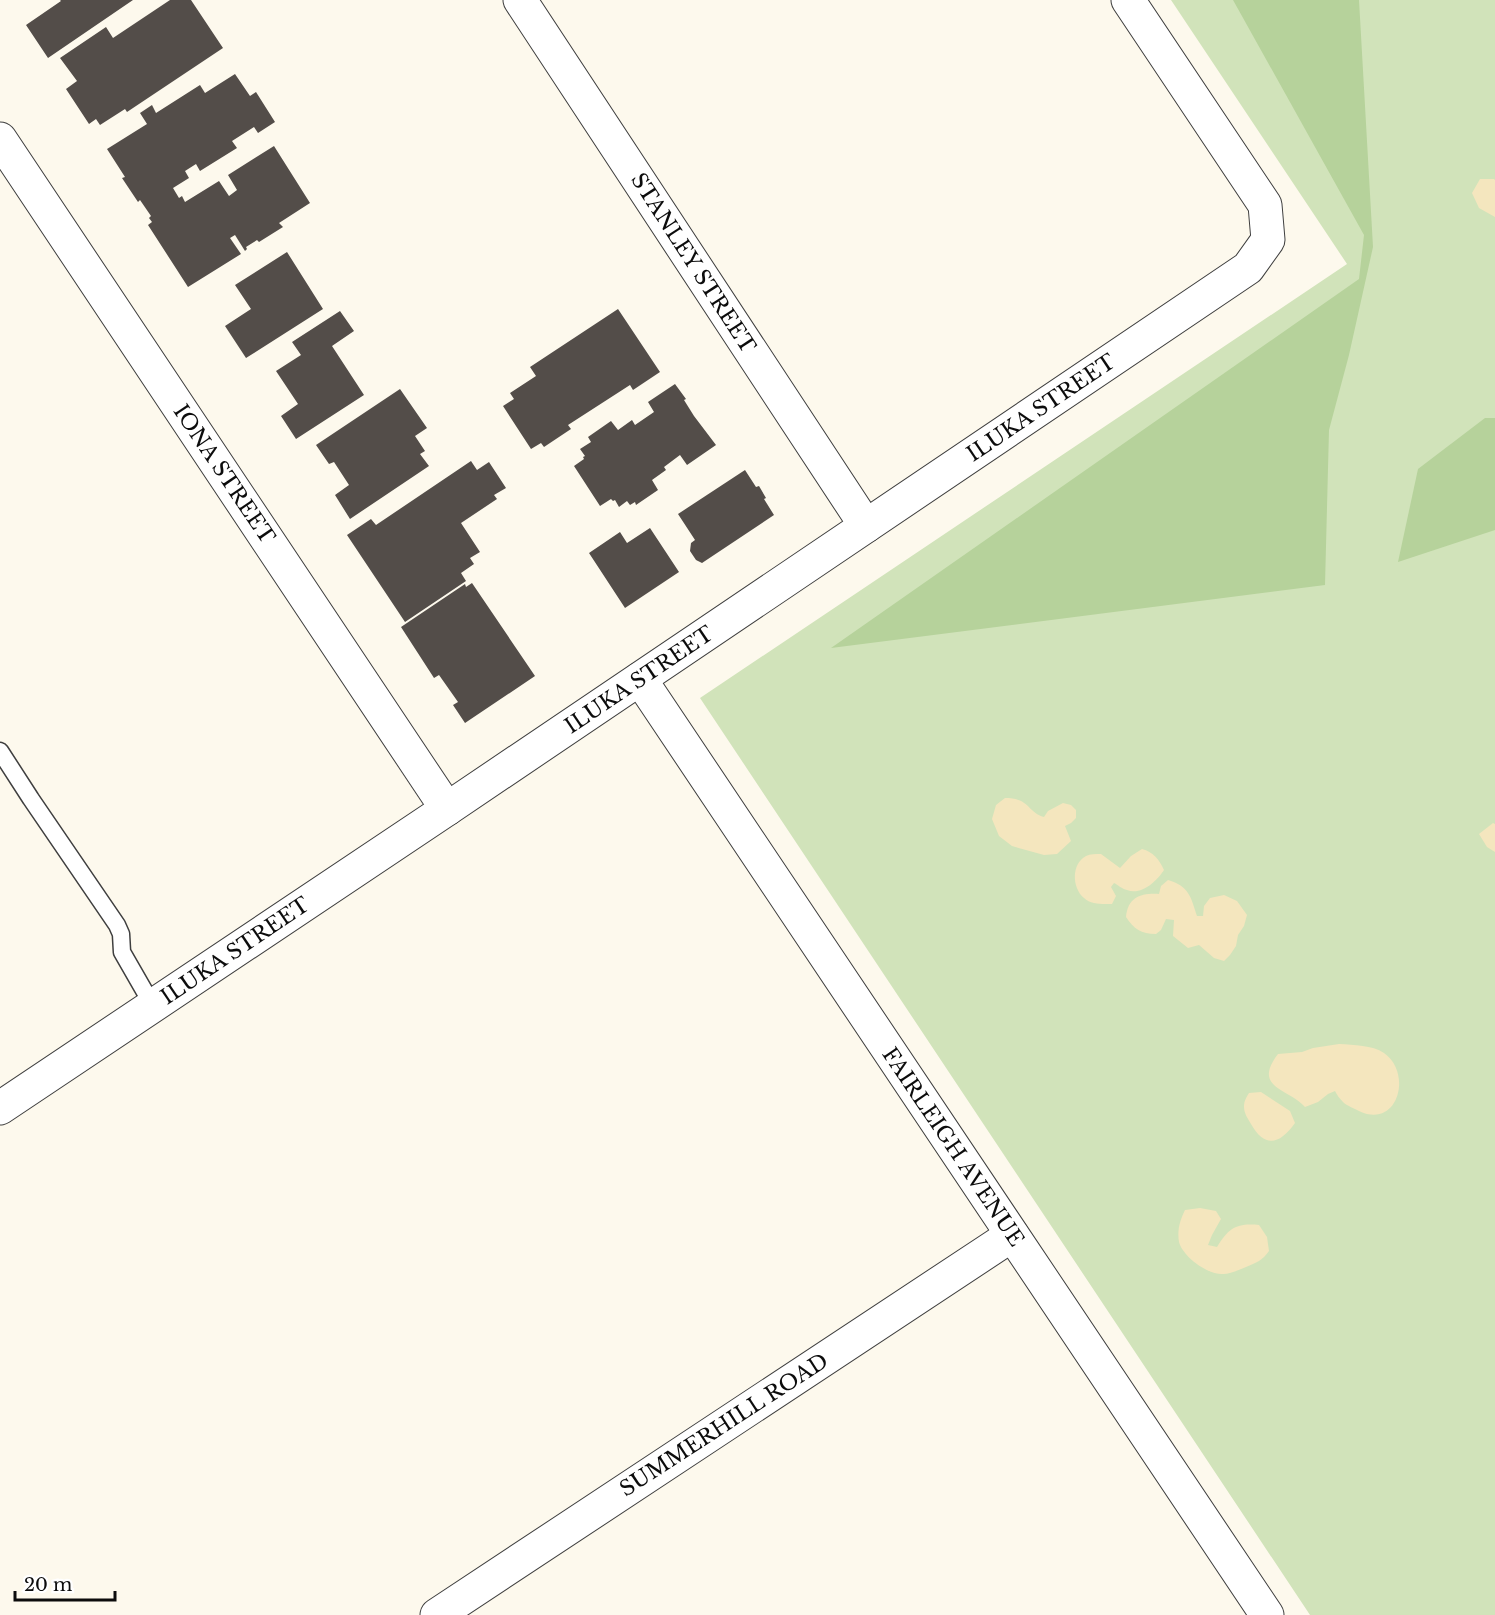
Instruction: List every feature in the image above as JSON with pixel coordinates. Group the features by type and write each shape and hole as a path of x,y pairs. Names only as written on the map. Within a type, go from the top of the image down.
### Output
{"street":[{"name":"STANLEY STREET","path":"520,0 866,526"},
{"name":"ILUKA STREET","path":"0,1108 1248,268 1268,240 1265,205 1128,0"},
{"name":"IONA STREET","path":"3,148 447,809"},
{"name":"FAIRLEIGH AVENUE","path":"640,679 1267,1615"},
{"name":"SUMMERHILL ROAD","path":"437,1615 1012,1235"}],"lane":[{"path":"0,751 117,925 121,934 122,952 153,1006"}],"green space":[{"path":"1171,0 1495,0 1495,1615 1310,1615 700,698 1347,264"},
{"path":"1233,0 1359,0 1373,247 1349,355 1329,430 1325,585 831,648 1359,279 1364,235"},
{"path":"1485,418 1495,418 1495,530 1398,562 1418,469"}],"sand":[{"path":"1480,179 1495,180 1495,217 1479,208 1472,193"},
{"path":"1005,798 1019,800 1044,817 1048,811 1063,803 1071,805 1076,810 1076,818 1065,826 1071,841 1057,854 1044,855 1012,846 999,836 992,819 996,805"},
{"path":"1493,823 1495,824 1495,852 1487,847 1479,834"},
{"path":"1142,849 1155,856 1164,870 1148,886 1132,891 1123,889 1114,883 1111,887 1116,896 1112,904 1090,902 1080,894 1075,876 1078,865 1086,856 1101,854 1120,868 1131,856"},
{"path":"1168,880 1185,889 1191,898 1197,916 1203,916 1204,906 1210,898 1224,895 1237,901 1247,915 1236,946 1224,961 1214,958 1199,945 1188,948 1173,936 1174,920 1166,919 1161,930 1156,934 1151,934 1138,930 1126,917 1129,905 1136,898 1147,894 1159,894 1161,886"},
{"path":"1339,1044 1374,1048 1384,1053 1393,1062 1398,1073 1397,1097 1392,1106 1383,1113 1372,1115 1359,1111 1345,1103 1335,1091 1305,1107 1271,1081 1269,1074 1271,1065 1278,1054 1302,1052"},
{"path":"1261,1092 1290,1111 1295,1123 1284,1136 1273,1141 1267,1140 1256,1132 1245,1114 1244,1103 1249,1093"},
{"path":"1200,1208 1216,1211 1221,1219 1208,1245 1217,1247 1229,1231 1239,1226 1259,1225 1267,1237 1269,1251 1256,1263 1232,1273 1217,1274 1197,1264 1181,1248 1178,1238 1179,1225 1185,1210"}],"building":[{"path":"60,0 133,0 48,58 26,25"},
{"path":"170,0 191,0 223,48 127,112 125,109 100,125 96,119 89,124 66,89 77,81 60,58 106,27 113,38"},
{"path":"235,74 250,96 256,92 275,122 258,133 254,127 232,141 237,148 200,171 196,164 185,171 189,178 173,188 179,198 182,196 185,202 219,181 229,196 237,190 228,175 274,146 310,203 279,223 283,227 259,242 257,240 246,247 245,251 235,235 230,238 241,254 188,287 148,225 152,222 149,218 151,216 140,200 138,202 122,178 125,177 107,149 147,124 140,113 152,105 156,113 200,85 205,93"},
{"path":"287,252 323,309 246,358 225,326 251,309 235,285"},
{"path":"618,309 660,372 633,390 630,385 568,425 571,429 544,447 541,443 531,449 503,406 514,399 510,393 536,376 530,367"},
{"path":"340,311 354,331 332,346 364,395 296,439 281,416 298,404 276,371 301,355 292,342"},
{"path":"675,384 686,399 684,400 694,416 716,445 687,465 680,455 664,467 666,470 652,480 658,490 636,505 635,502 630,505 627,501 619,507 615,500 611,499 600,506 574,466 584,459 585,456 580,449 591,442 588,437 611,421 618,430 632,420 635,425 654,412 648,402"},
{"path":"400,389 427,428 415,436 425,451 420,454 429,466 350,519 335,495 349,485 334,462 329,464 316,445"},
{"path":"471,461 477,470 489,462 506,488 494,495 497,499 461,523 480,552 470,558 474,564 461,573 466,581 405,622 347,535 371,519 376,525"},
{"path":"745,470 756,487 759,486 774,515 702,563 696,560 690,551 691,543 695,540 678,514"},
{"path":"650,528 679,572 625,608 589,553 620,532 627,543"},
{"path":"472,583 535,676 465,723 453,705 458,702 439,675 434,678 401,627 465,584 466,587"}]}
